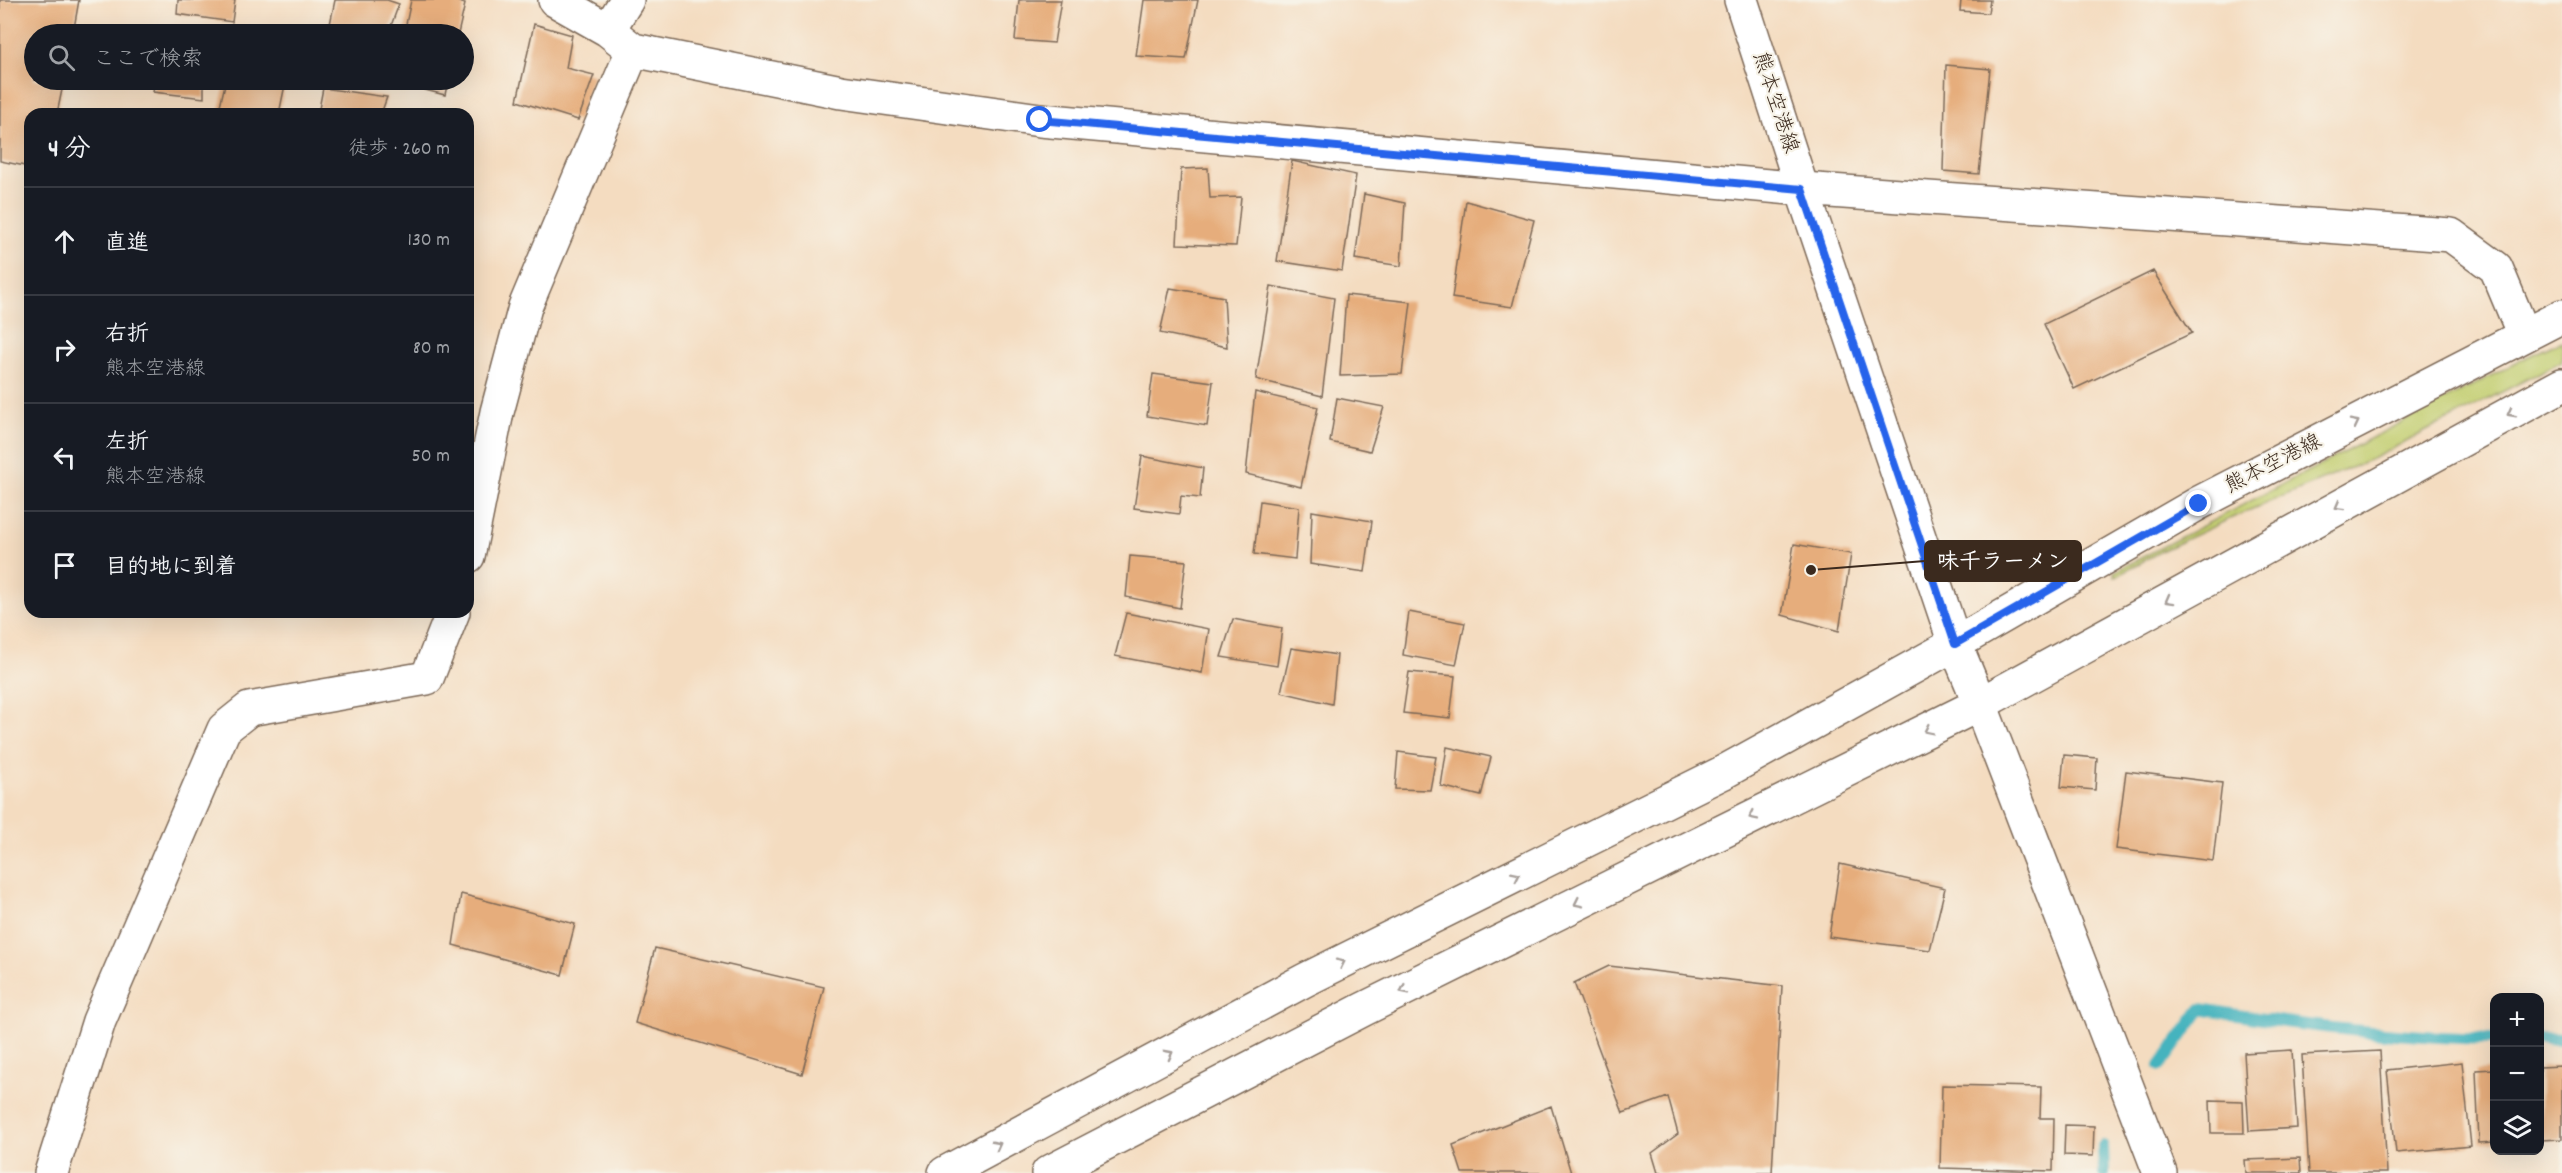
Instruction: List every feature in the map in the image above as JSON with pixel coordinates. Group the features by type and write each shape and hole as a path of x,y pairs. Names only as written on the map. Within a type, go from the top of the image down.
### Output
{"street":[{"path":"555,0 621,40 841,92 1040,120 1802,189 2451,235 2496,268 2524,335"},
{"path":"474,525 496,412 525,307 621,40 627,0"},
{"name":"熊本空港線","path":"1741,0 1955,644 2199,504 2562,316"},
{"path":"1048,1173 1364,1009 1980,704 2562,385"},
{"path":"51,1173 99,1021 224,729 249,709 427,678 451,618"},
{"path":"945,1173 1305,980 1722,773 1955,644 2160,1173"}],"green space":[{"path":"2562,341 2562,361 2372,459 2238,515 2161,551 2115,577 2114,572"}],"building":[{"path":"0,0 79,0 75,24 24,24 24,90 62,90 58,108 24,108 24,166 0,161"},
{"path":"178,0 235,0 232,22 177,14"},
{"path":"335,0 387,0 399,4 392,24 330,24"},
{"path":"411,0 454,0 465,4 460,24 406,24"},
{"path":"1019,0 1061,0 1054,43 1015,40"},
{"path":"1144,0 1198,0 1186,59 1136,56"},
{"path":"1961,0 1990,0 1988,13 1960,11"},
{"path":"534,24 572,35 566,68 594,75 578,120 517,101"},
{"path":"1946,65 1990,69 1979,174 1943,171"},
{"path":"153,90 204,90 204,98 153,92"},
{"path":"224,90 284,90 280,108 219,108"},
{"path":"323,90 387,97 383,108 319,108"},
{"path":"425,90 446,90 445,95"},
{"path":"1292,161 1356,175 1342,271 1277,261"},
{"path":"1208,168 1210,198 1241,197 1236,246 1177,244 1181,169"},
{"path":"1364,194 1405,203 1401,266 1355,259"},
{"path":"1466,201 1534,220 1512,307 1452,298"},
{"path":"2153,271 2192,333 2074,389 2044,324"},
{"path":"1271,286 1334,298 1322,396 1256,379"},
{"path":"1170,288 1224,297 1227,347 1160,333"},
{"path":"1346,295 1411,302 1402,374 1340,376"},
{"path":"1153,374 1213,382 1207,426 1147,416"},
{"path":"1255,392 1318,407 1301,487 1246,474"},
{"path":"1337,398 1384,407 1370,451 1330,442"},
{"path":"1142,456 1203,468 1200,498 1181,496 1179,514 1134,508"},
{"path":"1260,501 1299,507 1295,559 1254,554"},
{"path":"1312,511 1372,521 1365,572 1310,564"},
{"path":"1794,544 1851,554 1839,631 1782,615"},
{"path":"1130,556 1186,561 1180,608 1126,597"},
{"path":"1409,612 1465,623 1456,665 1403,655"},
{"path":"1126,613 1209,629 1202,673 1115,656"},
{"path":"1233,619 1282,628 1277,666 1221,657"},
{"path":"1291,648 1337,655 1332,704 1281,692"},
{"path":"1409,672 1455,676 1450,718 1403,713"},
{"path":"1447,747 1491,757 1481,796 1441,786"},
{"path":"1398,752 1436,757 1430,790 1395,789"},
{"path":"2064,755 2097,758 2095,790 2061,787"},
{"path":"2126,771 2222,783 2213,861 2116,849"},
{"path":"1840,864 1945,888 1930,950 1829,937"},
{"path":"461,894 575,924 562,975 453,945"},
{"path":"655,948 824,987 802,1074 635,1023"},
{"path":"1609,966 1782,986 1772,1173 1658,1173 1652,1153 1678,1134 1668,1097 1623,1113 1574,983"},
{"path":"2292,1050 2297,1128 2249,1131 2244,1053"},
{"path":"2380,1051 2387,1173 2309,1173 2302,1055"},
{"path":"2462,1062 2471,1146 2396,1153 2387,1070"},
{"path":"2562,1066 2562,1139 2544,1140 2544,1067"},
{"path":"2490,1069 2490,1142 2479,1143 2476,1070"},
{"path":"1942,1085 2041,1087 2040,1118 2054,1118 2053,1171 1940,1168"},
{"path":"2210,1100 2243,1101 2244,1133 2211,1133"},
{"path":"1551,1106 1571,1173 1462,1173 1453,1145"},
{"path":"2065,1125 2094,1126 2093,1156 2064,1155"},
{"path":"2300,1158 2301,1173 2246,1173 2245,1160"}],"waterway":[{"path":"2160,1066 2201,1009 2347,1030 2490,1039"},
{"path":"2544,1039 2562,1040"},
{"path":"2103,1146 2104,1173"}],"place":[{"name":"味千ラーメン","path":"1811,570"}],"route":[{"path":"1040,120 1802,189 1955,644 2199,504"}]}
